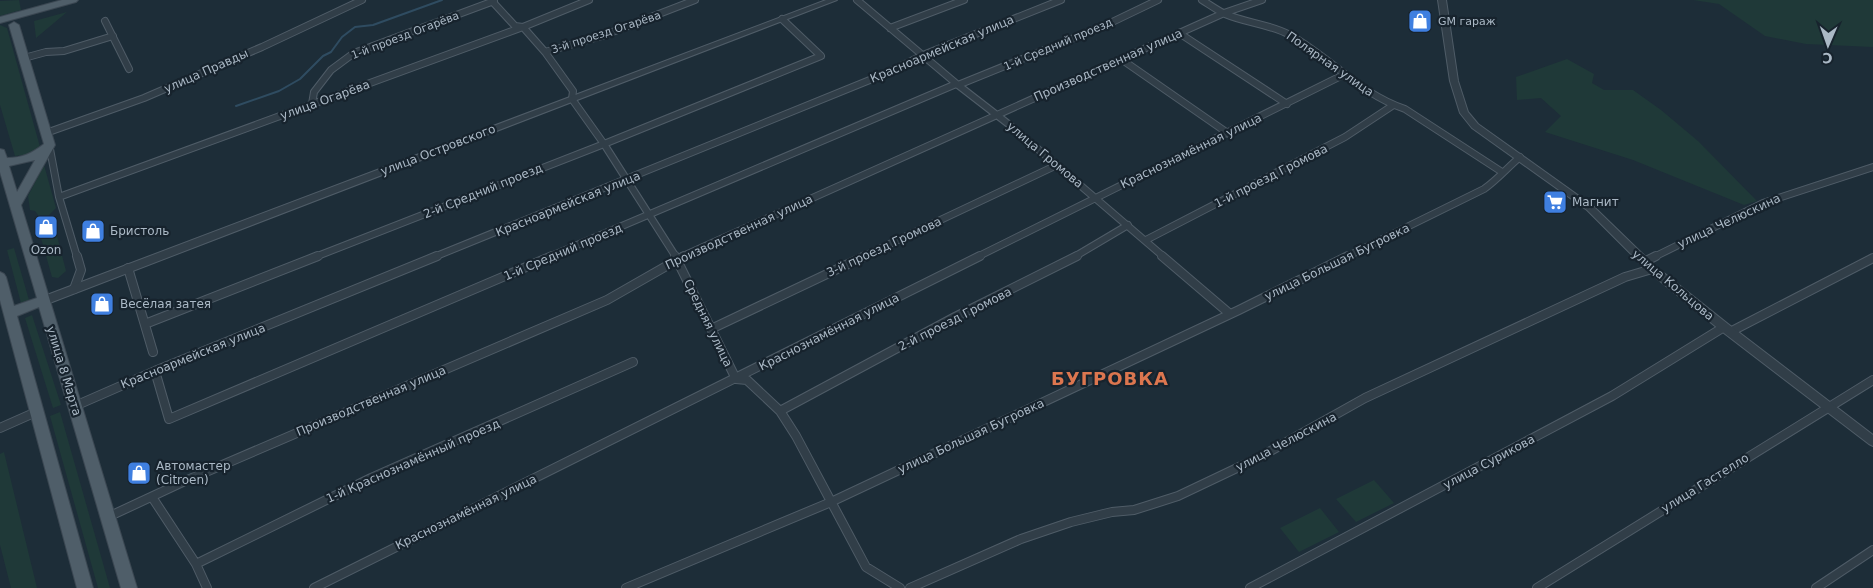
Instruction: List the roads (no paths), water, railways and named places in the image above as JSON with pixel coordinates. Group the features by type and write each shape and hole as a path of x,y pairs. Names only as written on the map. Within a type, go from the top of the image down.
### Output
{"main road":[{"path":"0,21 73,0"},
{"path":"14,25 27,13"},
{"path":"0,21 14,25"},
{"path":"14,25 49,141 15,205"},
{"path":"1,157 26,160 42,152 49,141"},
{"name":"улица 8 Марта","path":"1,157 129,588"},
{"path":"0,277 85,588"},
{"path":"10,314 43,301"}],"street":[{"name":"улица Правды","path":"49,141 362,0"},
{"name":"Средняя улица","path":"493,0 515,26 524,27 573,91 572,99 604,144 677,259 736,379 747,380 780,410 796,436 866,567 900,588"},
{"name":"1-й проезд Огарёва","path":"312,104 314,92 331,70 354,53 493,0"},
{"name":"улица Огарёва","path":"59,197 524,27 589,0"},
{"name":"3-й проезд Огарёва","path":"545,52 571,46 627,27 696,0"},
{"name":"улица Островского","path":"43,301 833,0"},
{"name":"улица Громова","path":"857,0 1057,165 1230,314"},
{"path":"890,28 964,0"},
{"name":"Красноармейская улица","path":"75,406 155,371 627,180 1061,0"},
{"name":"1-й Средний проезд","path":"155,371 169,419 957,84 1106,25 1158,0"},
{"name":"Полярная улица","path":"1202,0 1224,13 1273,26 1297,39 1343,75 1392,106 1405,109 1502,172"},
{"name":"Производственная улица","path":"108,517 152,496 607,300 677,259 1224,13 1262,0"},
{"name":"улица Кольцова","path":"1442,0 1454,81 1464,113 1475,126 1590,208 1648,266 1727,330 1873,441"},
{"name":"2-й Средний проезд","path":"145,324 604,144 821,56 782,19"},
{"path":"105,21 129,69"},
{"path":"1179,33 1287,104"},
{"path":"24,58 46,52 64,51 113,36"},
{"path":"1121,59 1229,134"},
{"name":"Краснознамённая улица","path":"314,588 1096,198 1229,134 1343,75"},
{"name":"1-й проезд Громова","path":"1146,240 1345,137 1392,106"},
{"path":"49,141 59,197 81,270 74,289"},
{"name":"улица Большая Бугровка","path":"626,588 830,502 1230,314 1484,190 1500,178 1502,172 1520,157"},
{"name":"3-й проезд Громова","path":"711,329 1057,165"},
{"name":"улица Челюскина","path":"910,588 1030,536 1071,522 1112,512 1134,510 1178,496 1258,458 1365,398 1648,266 1763,203 1873,167"},
{"name":"2-й проезд Громова","path":"780,410 955,317 1085,252 1128,225"},
{"name":"улица Сурикова","path":"1250,588 1612,396 1727,330 1873,258"},
{"path":"128,268 153,352"},
{"name":"1-й Краснознамённый проезд","path":"196,564 371,478 633,362"},
{"name":"улица Гастелло","path":"1537,588 1873,380"},
{"path":"0,428 36,412"},
{"path":"152,496 196,564 208,588"},
{"path":"1816,588 1873,550"}],"waterway":[{"path":"236,106 279,91 300,79 323,56 331,52 342,37 355,27 373,25 442,0"}],"place":[{"name":"GM гараж","path":"1420,21"},
{"name":"Магнит","path":"1555,202"},
{"name":"Ozon","path":"46,227"},
{"name":"Бристоль","path":"93,231"},
{"name":"Весёлая затея","path":"102,304"},
{"name":"Автомастер (Citroen)","path":"139,473"}],"district":[{"name":"БУГРОВКА","path":"1110,379"}]}
